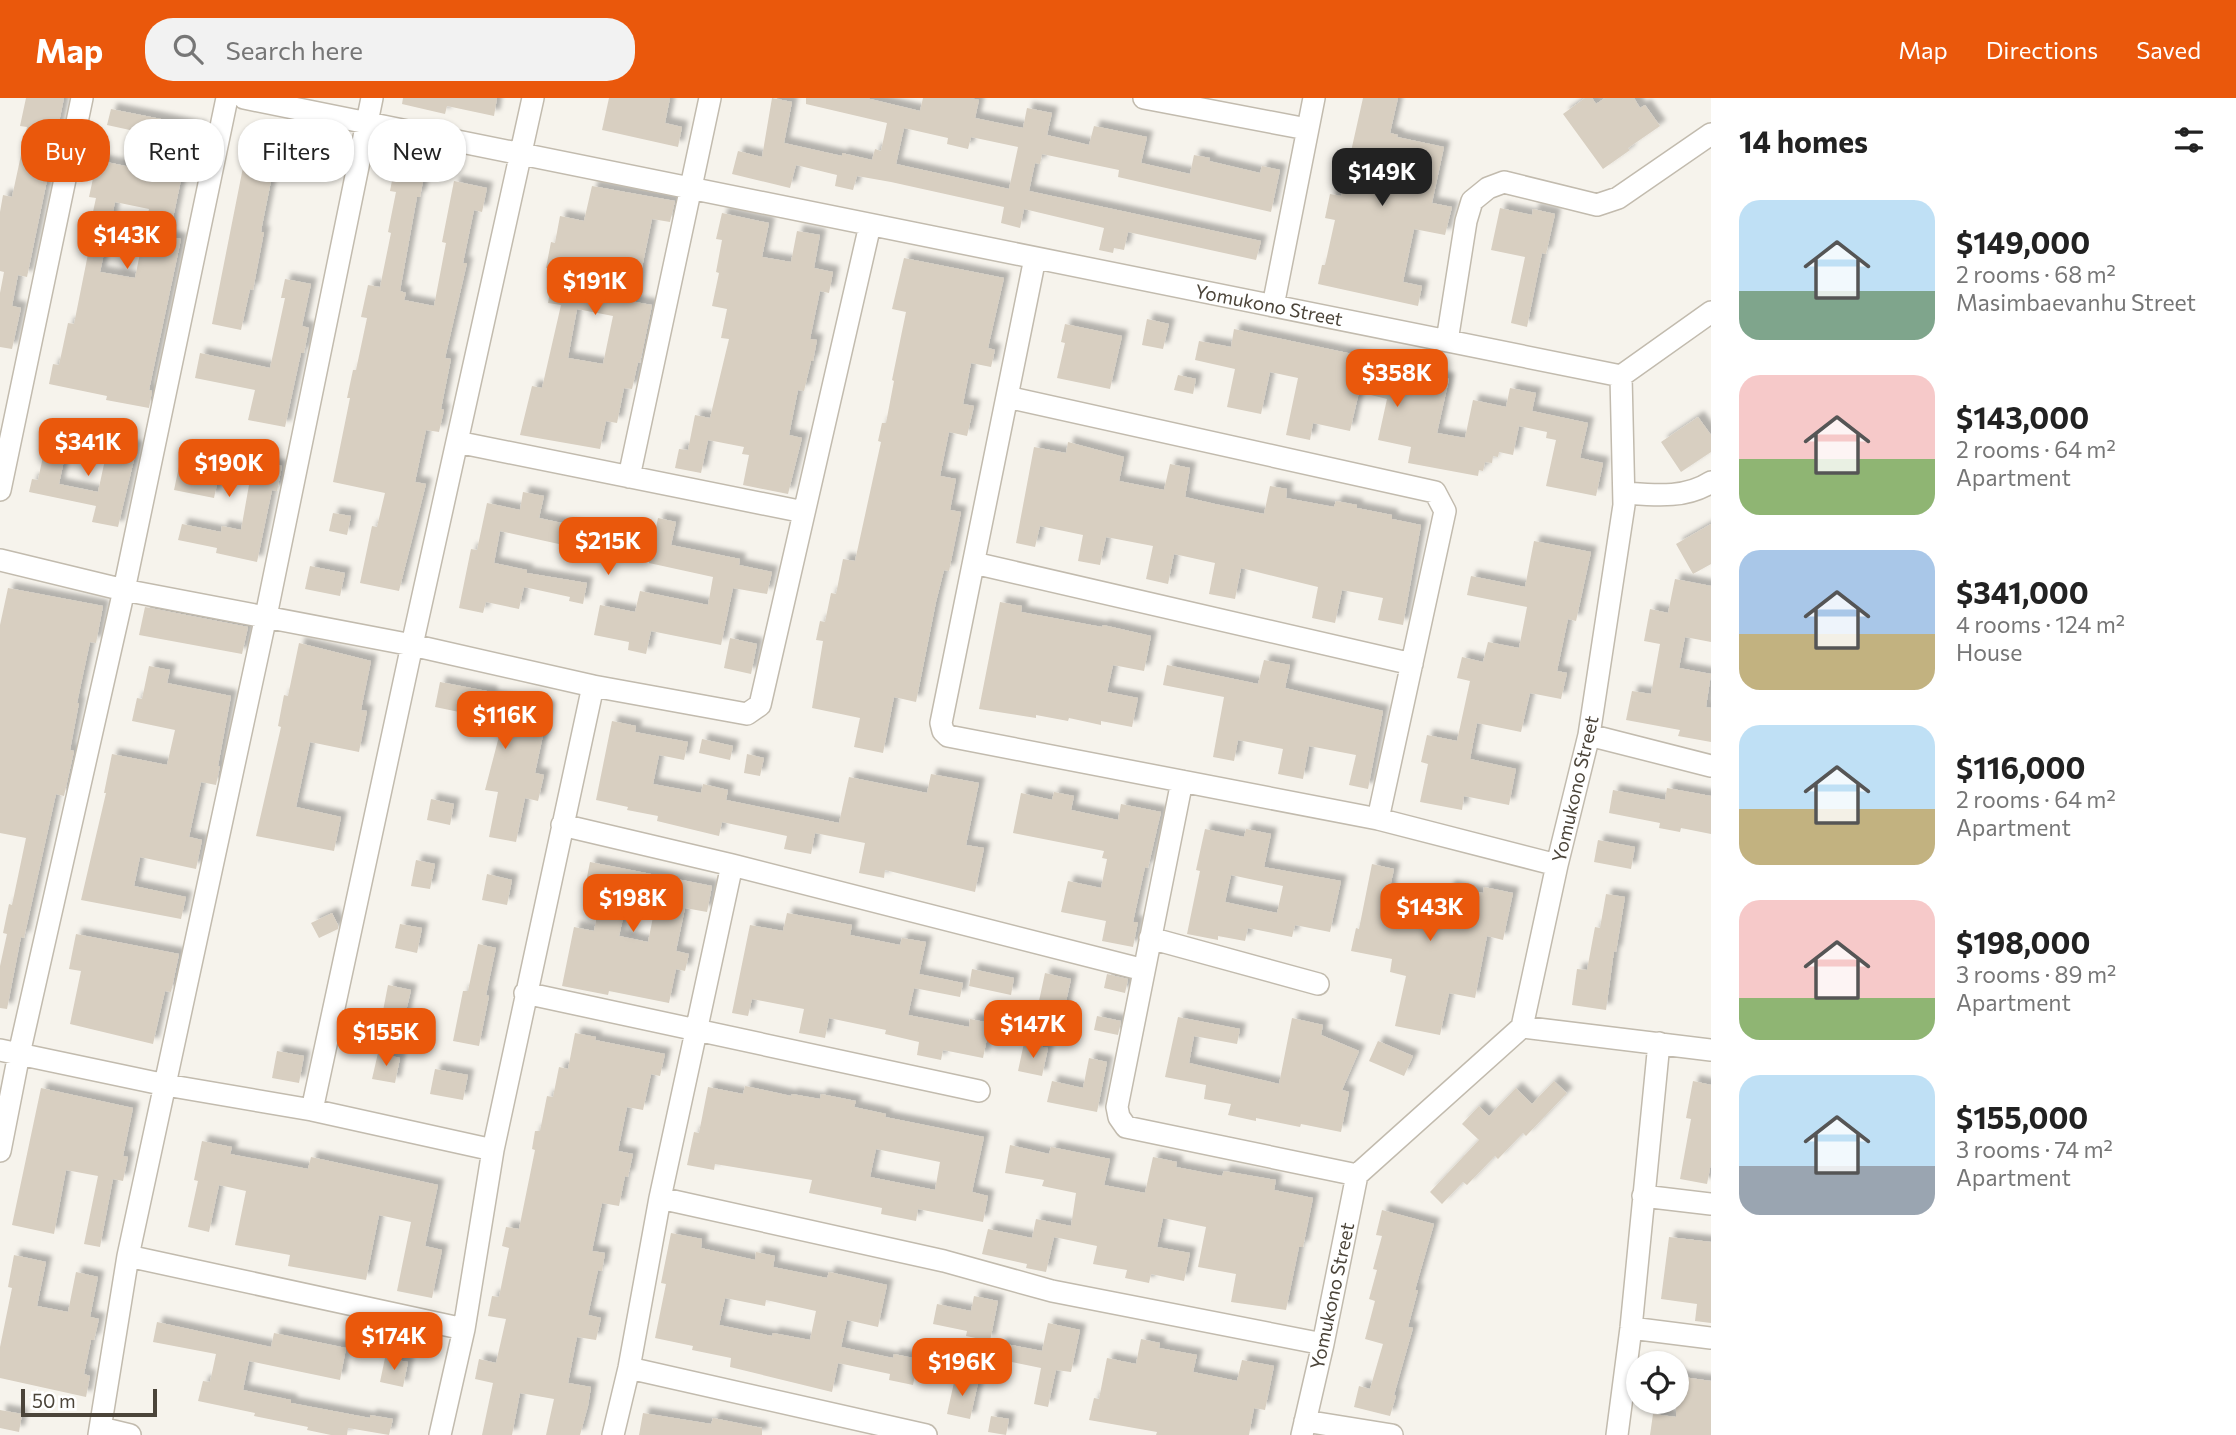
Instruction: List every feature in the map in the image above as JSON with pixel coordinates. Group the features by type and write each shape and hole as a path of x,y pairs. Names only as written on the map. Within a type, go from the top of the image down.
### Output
{"street":[{"path":"0,490 82,98"},
{"path":"0,1151 10,1052 124,590 227,98"},
{"name":"Yomukono Street","path":"244,98 1622,376 1624,493 1589,735 1521,1027"},
{"path":"130,1435 100,1431 128,1256 266,616 372,98"},
{"path":"312,1110 533,98"},
{"path":"629,477 710,98"},
{"path":"1144,98 1307,129"},
{"path":"1273,306 1314,98"},
{"path":"1447,341 1466,221 1472,201 1488,188 1504,182 1597,205 1618,198 1711,134"},
{"path":"0,560 124,590 412,645 593,686 747,714 760,705 870,225"},
{"path":"1035,258 941,723 943,731 948,736 1378,819 1557,864"},
{"path":"1622,376 1711,312"},
{"path":"1007,397 1435,492 1445,511 1378,819"},
{"path":"457,442 804,512"},
{"path":"1624,493 1664,496 1711,482"},
{"path":"974,563 1412,664"},
{"path":"440,1435 464,1329 493,1150 525,993 593,686"},
{"path":"1589,735 1711,766"},
{"path":"1182,781 1117,1107 1119,1117 1126,1127 1357,1175 1521,1027 1711,1050"},
{"path":"562,825 1144,970"},
{"path":"613,1435 629,1368 660,1198 732,866"},
{"path":"1150,938 1318,984"},
{"path":"525,993 979,1091"},
{"path":"1617,1435 1631,1328 1659,1043"},
{"path":"10,1052 166,1085 312,1110 493,1150"},
{"name":"Yomukono Street","path":"1303,1428 1357,1175"},
{"path":"1643,1196 1711,1204"},
{"path":"660,1198 944,1261 1052,1291 1323,1344"},
{"path":"128,1256 464,1329"},
{"path":"1631,1328 1711,1338"},
{"path":"629,1368 926,1435"},
{"path":"1303,1428 1392,1435"}],"building":[{"path":"26,98 64,98 60,119 22,119"},
{"path":"403,98 497,98 494,116 447,106 445,114 402,104"},
{"path":"609,98 670,98 665,123 682,127 678,147 602,130"},
{"path":"772,98 792,102 784,143 872,160 875,149 881,151 887,123 806,104 806,98 866,98 920,111 923,98 970,98 979,100 975,118 1023,128 1027,108 1052,113 1047,135 1089,145 1094,126 1147,137 1141,163 1190,174 1194,155 1260,173 1262,166 1280,170 1271,212 1118,177 1119,170 1042,154 1040,164 1035,163 1029,191 1261,241 1256,260 1128,232 1124,250 1114,248 1113,253 1099,250 1104,228 1024,209 1020,228 1001,223 1004,207 857,176 853,190 835,186 837,175 796,165 790,188 732,174 738,151 762,157","holes":["904,128 948,138 947,144 968,149 971,137 1018,147 1009,189 896,164"]},
{"path":"1363,98 1398,98 1390,133 1398,135 1397,137 1444,147 1432,203 1452,207 1445,235 1414,229 1403,282 1422,286 1418,306 1318,284 1335,220 1325,218 1330,194 1341,196"},
{"path":"1585,98 1592,98 1596,104 1605,98 1634,98 1640,108 1645,105 1660,126 1603,169 1563,114"},
{"path":"111,109 161,119 124,119 124,129 110,126"},
{"path":"21,155 21,182 47,182 27,277 18,275 12,306 21,308 12,349 0,347 0,293 4,272 0,271 0,212 3,195 12,197"},
{"path":"110,163 124,166 124,182 181,182 169,237 181,239 149,390 152,391 149,408 106,400 107,396 49,384 53,364 59,365 68,323 74,324 88,254 84,253 96,198 89,197 92,182 110,182","holes":["115,202 149,209 135,278 100,272"]},
{"path":"240,182 271,182 253,290 250,289 241,330 212,324"},
{"path":"392,182 423,182 420,197 417,197 400,291 406,293 404,300 434,306 446,243 442,242 454,182 487,188 482,212 474,210 463,263 467,263 445,358 451,359 441,409 444,410 439,432 426,430 415,482 426,484 399,591 360,583 372,526 377,527 385,493 333,482 350,398 347,398 367,318 361,317 368,285 380,287 391,233 388,232 396,192 390,191"},
{"path":"592,186 675,201 670,222 652,219 635,302 652,305 640,363 638,362 632,389 624,388 617,423 606,421 600,449 520,435 532,386 542,388 561,305 548,303 554,269 546,268 551,242 555,243 560,216 584,221","holes":["577,309 613,316 603,364 568,358"]},
{"path":"1500,208 1532,215 1533,209 1555,214 1546,254 1542,253 1527,327 1511,323 1525,257 1491,250"},
{"path":"722,213 769,223 762,257 791,262 797,231 820,235 814,268 833,272 829,293 820,291 810,339 817,340 813,361 804,391 798,390 789,435 802,438 788,494 743,485 749,455 742,454 744,447 708,440 701,473 675,468 679,449 688,450 695,415 710,418 729,339 721,338 727,309 712,306 719,273 716,272 722,240 716,239"},
{"path":"904,258 1004,278 988,348 995,350 991,367 971,363 963,404 974,406 967,436 949,432 940,476 956,479 950,510 961,512 949,571 944,570 936,602 916,702 894,697 883,753 854,747 860,718 812,708 823,641 816,640 820,621 825,622 831,593 836,594 843,559 855,561 881,442 878,441 882,423 886,423 906,312 892,309"},
{"path":"285,279 311,284 302,326 309,328 285,427 248,420 255,390 195,378 200,353 270,368 285,298 281,298"},
{"path":"1147,319 1169,324 1163,349 1142,345"},
{"path":"1065,324 1122,336 1110,389 1057,378 1065,343 1061,342"},
{"path":"1234,329 1376,359 1372,380 1422,390 1426,374 1449,379 1437,433 1465,438 1473,400 1506,407 1510,388 1536,393 1532,411 1588,423 1580,458 1603,463 1596,496 1546,486 1556,440 1546,438 1547,432 1519,426 1513,455 1499,452 1498,457 1493,456 1492,463 1485,462 1483,471 1479,470 1478,476 1408,463 1411,447 1378,440 1387,399 1359,392 1350,431 1313,423 1310,440 1286,435 1298,378 1270,372 1261,414 1227,407 1235,369 1195,360 1199,341 1231,347"},
{"path":"1178,375 1196,379 1193,394 1174,390"},
{"path":"1698,417 1711,435 1711,452 1681,472 1661,442"},
{"path":"49,428 70,432 59,484 98,492 109,441 137,447 118,527 92,522 96,506 29,492 32,479 38,480"},
{"path":"1068,442 1124,457 1119,481 1164,490 1170,464 1190,468 1185,497 1264,514 1270,486 1287,489 1286,498 1334,507 1336,501 1357,505 1357,508 1392,515 1392,519 1421,525 1403,625 1378,620 1383,598 1342,590 1335,623 1312,618 1318,587 1241,568 1235,599 1209,594 1215,563 1174,554 1168,584 1146,579 1153,546 1106,537 1100,565 1078,561 1083,535 1040,526 1035,547 1016,543 1034,447 1066,453"},
{"path":"183,448 282,466 277,491 272,490 257,562 216,553 217,548 178,540 182,524 221,532 222,526 241,530 249,485 218,479 214,498 174,490"},
{"path":"523,492 544,496 539,518 653,543 658,518 676,522 671,545 740,559 739,565 772,572 767,594 733,588 721,645 651,631 646,654 628,650 629,642 594,635 600,605 635,612 640,591 708,605 713,577 649,561 500,531 494,563 527,570 527,573 587,583 583,604 569,601 570,597 524,587 519,609 486,602 483,613 459,608 471,549 477,550 487,503 520,510"},
{"path":"333,513 351,516 347,535 329,531"},
{"path":"1711,524 1711,564 1693,574 1676,544"},
{"path":"1534,541 1591,552 1576,621 1568,619 1557,671 1567,673 1561,699 1530,693 1521,732 1477,723 1470,759 1516,769 1509,805 1464,796 1462,810 1420,802 1428,764 1421,762 1427,735 1457,741 1470,681 1457,678 1462,657 1483,662 1488,642 1519,648 1527,607 1467,595 1471,576 1525,587"},
{"path":"310,566 345,573 340,596 305,589"},
{"path":"1675,579 1711,586 1711,642 1685,637 1679,668 1711,674 1706,707 1711,708 1711,742 1678,736 1680,730 1626,720 1632,691 1651,694 1660,644 1644,641 1650,609 1668,613"},
{"path":"8,588 103,606 96,643 90,642 77,703 70,750 74,751 64,796 56,794 24,938 21,937 7,1009 0,1008 0,966 7,934 3,933 9,904 12,905 26,838 0,833 0,625"},
{"path":"1000,602 1022,606 1021,612 1102,627 1103,625 1151,636 1144,671 1113,665 1107,692 1138,698 1132,727 1101,721 1101,725 1069,718 1068,721 1036,715 1036,718 979,709"},
{"path":"145,607 248,627 242,654 139,635"},
{"path":"730,638 757,644 751,674 724,668"},
{"path":"299,643 371,661 361,710 367,711 359,752 310,742 296,807 341,817 334,851 256,836 281,727 278,726 284,695 288,696"},
{"path":"1264,660 1290,665 1285,688 1383,711 1368,789 1349,785 1356,755 1309,746 1303,779 1278,774 1283,749 1238,740 1234,761 1213,757 1224,697 1163,685 1167,665 1258,684"},
{"path":"149,666 170,670 167,683 231,696 216,785 201,782 189,837 202,840 196,869 140,857 134,886 186,897 181,919 81,900 106,793 112,754 167,765 175,730 132,721 137,698 142,699"},
{"path":"440,682 492,692 491,696 549,707 535,773 544,775 538,801 525,798 516,842 489,837 498,792 485,790 503,721 435,707"},
{"path":"612,721 636,726 635,732 688,742 684,760 659,755 653,784 701,793 703,784 728,790 726,800 839,823 849,777 927,793 931,774 979,783 966,845 984,848 975,892 885,870 884,878 859,873 865,843 815,833 811,854 784,849 787,836 722,822 719,836 657,821 658,816 596,800"},
{"path":"702,739 733,746 730,760 699,753"},
{"path":"747,754 764,758 760,776 744,773"},
{"path":"1667,788 1711,796 1711,834 1681,828 1680,832 1659,828 1660,823 1609,813 1613,790 1665,800"},
{"path":"1054,792 1074,796 1071,810 1118,820 1121,804 1161,812 1133,922 1138,922 1133,947 1102,941 1106,921 1061,912 1068,881 1101,888 1107,859 1102,858 1104,851 1013,833 1021,793 1052,800"},
{"path":"431,799 454,804 450,825 427,820"},
{"path":"1205,829 1244,837 1246,829 1271,834 1264,867 1341,881 1330,932 1295,925 1292,937 1248,928 1245,941 1218,936 1218,940 1187,934 1200,871 1196,870","holes":["1231,875 1283,886 1277,913 1225,902"]},
{"path":"1598,840 1635,847 1631,869 1594,862"},
{"path":"416,860 435,864 430,889 411,886"},
{"path":"590,862 712,886 707,912 685,908 676,951 689,954 685,971 676,969 669,1003 609,991 608,995 562,986 574,927 594,931 603,885 586,882","holes":["628,896 656,902 648,942 619,936"]},
{"path":"1372,864 1394,869 1389,892 1445,903 1449,886 1483,893 1484,887 1513,893 1503,940 1487,936 1475,998 1449,993 1440,1035 1395,1026 1406,976 1390,972 1392,959 1351,951 1356,928 1359,929"},
{"path":"487,874 512,880 507,905 482,900"},
{"path":"1606,894 1625,897 1606,1010 1572,1005 1577,969 1587,970 1595,927 1600,928"},
{"path":"332,913 338,929 319,938 311,923"},
{"path":"787,913 852,925 850,935 900,945 902,938 926,942 919,974 963,983 960,997 914,988 908,1015 969,1027 970,1019 990,1023 983,1058 943,1050 941,1060 917,1055 919,1042 885,1034 886,1030 829,1018 825,1038 799,1033 804,1009 752,999 748,1016 732,1013 750,925 783,931"},
{"path":"400,924 422,928 417,953 395,948"},
{"path":"76,934 179,954 171,992 165,991 153,1044 70,1024 81,971 69,969"},
{"path":"478,944 496,948 479,1046 453,1041 463,991 468,991"},
{"path":"972,969 1014,978 1011,995 969,986"},
{"path":"1045,973 1071,979 1062,1020 1036,1015"},
{"path":"1107,974 1128,979 1125,993 1104,988"},
{"path":"388,985 411,990 404,1020 382,1016"},
{"path":"1097,1016 1121,1021 1118,1035 1094,1030"},
{"path":"1178,1017 1240,1029 1237,1044 1194,1036 1189,1063 1279,1084 1292,1018 1323,1025 1321,1035 1359,1051 1342,1090 1349,1092 1341,1132 1228,1115 1231,1104 1204,1099 1206,1085 1165,1077"},
{"path":"575,1033 596,1037 595,1040 665,1054 660,1076 651,1074 643,1110 627,1107 618,1151 633,1154 619,1206 602,1203 592,1251 605,1253 602,1271 598,1270 588,1315 601,1318 596,1340 577,1337 568,1383 591,1387 588,1406 580,1435 546,1435 554,1399 520,1393 512,1435 482,1435 493,1383 475,1379 479,1359 496,1363 506,1319 488,1316 492,1296 499,1297 509,1248 502,1246 506,1227 519,1229 535,1150 532,1149 535,1131 540,1131 547,1096 553,1097 559,1067 568,1069"},
{"path":"1378,1041 1413,1056 1404,1076 1369,1061"},
{"path":"1024,1043 1048,1048 1042,1076 1018,1071"},
{"path":"277,1051 304,1056 299,1083 272,1078"},
{"path":"378,1053 400,1058 395,1083 372,1079"},
{"path":"1089,1058 1107,1062 1097,1112 1047,1102 1052,1081 1083,1088"},
{"path":"435,1069 468,1075 463,1100 430,1094"},
{"path":"1554,1081 1567,1093 1526,1136 1523,1133 1498,1159 1495,1156 1467,1185 1463,1182 1442,1204 1430,1192 1479,1140 1462,1124 1479,1106 1489,1116 1516,1088 1532,1104"},
{"path":"1693,1081 1711,1085 1711,1163 1707,1184 1680,1179 1691,1119 1686,1118"},
{"path":"745,1086 791,1096 820,1099 821,1094 856,1101 854,1107 886,1114 885,1117 984,1137 972,1192 988,1196 983,1222 918,1209 916,1221 881,1214 882,1208 809,1193 812,1180 715,1164 714,1170 687,1165 694,1132 699,1133 708,1087 743,1094","holes":["876,1149 940,1162 935,1190 870,1177"]},
{"path":"41,1088 133,1108 123,1156 128,1157 123,1181 113,1179 100,1247 84,1244 98,1176 66,1170 54,1234 12,1225"},
{"path":"202,1141 232,1147 230,1154 308,1169 311,1157 438,1185 425,1246 442,1250 432,1298 397,1291 411,1222 379,1215 366,1280 288,1266 290,1255 235,1245 246,1191 219,1185 209,1232 188,1227 198,1181 194,1180"},
{"path":"1010,1145 1049,1154 1051,1147 1110,1159 1104,1185 1145,1193 1153,1157 1177,1162 1176,1167 1222,1176 1224,1171 1276,1180 1274,1190 1313,1198 1303,1247 1299,1247 1286,1310 1231,1302 1236,1274 1198,1267 1206,1227 1163,1218 1157,1247 1190,1253 1184,1281 1151,1274 1149,1283 1125,1278 1127,1270 1093,1264 1097,1246 1054,1237 1046,1272 1026,1268 1027,1264 982,1254 988,1229 1032,1238 1036,1219 1071,1226 1076,1193 1042,1186 1044,1180 1005,1173"},
{"path":"1382,1210 1434,1224 1415,1290 1418,1290 1408,1327 1413,1328 1390,1416 1354,1407 1359,1386 1370,1389 1383,1344 1365,1339 1375,1301 1369,1299 1377,1270 1373,1269 1382,1236 1376,1235"},
{"path":"671,1233 702,1239 701,1248 755,1260 756,1252 775,1256 773,1267 827,1278 829,1272 887,1285 878,1327 847,1320 841,1347 893,1358 894,1354 918,1359 913,1385 889,1380 890,1374 838,1363 832,1392 730,1367 731,1358 692,1350 693,1346 655,1338 666,1284 661,1283","holes":["725,1298 765,1306 766,1300 816,1311 810,1340 773,1333 772,1336 719,1325"]},
{"path":"1669,1237 1711,1242 1711,1323 1695,1321 1697,1304 1661,1299"},
{"path":"14,1255 46,1262 37,1306 68,1312 76,1272 98,1277 90,1317 99,1319 94,1340 91,1340 84,1374 90,1376 86,1397 0,1378 0,1347 12,1288 8,1287"},
{"path":"974,1296 998,1301 990,1341 966,1336 967,1331 933,1324 937,1304 971,1311"},
{"path":"157,1322 271,1347 274,1333 346,1348 340,1380 249,1361 243,1390 291,1400 291,1403 370,1418 370,1415 393,1419 389,1435 348,1428 347,1435 331,1435 307,1430 308,1427 254,1416 255,1413 198,1401 203,1381 210,1382 216,1354 153,1342"},
{"path":"1048,1323 1080,1330 1071,1372 1056,1370 1048,1407 1034,1404 1041,1368 997,1359 1000,1343 1042,1351"},
{"path":"1141,1339 1160,1343 1159,1348 1197,1355 1193,1372 1237,1381 1242,1360 1274,1366 1265,1410 1254,1408 1249,1435 1156,1435 1157,1432 1089,1420 1094,1398 1099,1399 1107,1358 1136,1364"},
{"path":"385,1358 408,1362 403,1387 380,1382"},
{"path":"955,1378 978,1383 970,1419 947,1414"},
{"path":"1689,1378 1711,1381 1711,1435 1650,1435 1653,1414 1676,1417 1676,1414 1689,1414"},
{"path":"0,1410 22,1414 19,1432 0,1428"},
{"path":"643,1413 711,1424 713,1418 762,1428 762,1435 639,1435"},
{"path":"991,1416 1009,1419 1006,1435 988,1432"}]}
